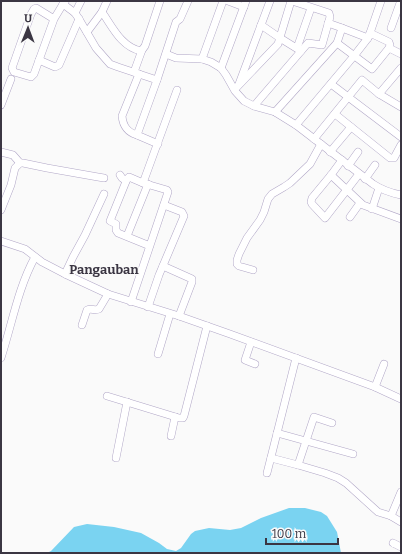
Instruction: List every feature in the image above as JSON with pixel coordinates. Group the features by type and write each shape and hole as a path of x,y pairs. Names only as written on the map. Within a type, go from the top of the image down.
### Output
{"street":[{"path":"39,60 55,67 59,65 81,1"},
{"path":"87,32 102,12 107,1"},
{"path":"158,144 132,134 127,130 122,116 142,50 145,46 160,1"},
{"path":"137,135 176,22 180,19 188,1"},
{"path":"202,59 223,1"},
{"path":"221,68 245,4 228,1"},
{"path":"236,89 270,1"},
{"path":"236,89 276,46 292,1 329,12 330,16 322,45"},
{"path":"296,125 354,56 369,35 381,1"},
{"path":"391,28 399,2"},
{"path":"54,19 36,8 34,9 12,70 16,73 31,77 34,74 54,19 64,3 77,16 96,48 110,64 157,80"},
{"path":"299,50 301,39 312,8"},
{"path":"102,12 121,40 138,51 142,50"},
{"path":"314,139 389,48 390,44 389,42 369,35 328,23"},
{"path":"261,25 299,50"},
{"path":"275,112 337,43 342,28"},
{"path":"301,39 308,43 322,45 330,51"},
{"path":"254,106 299,50 308,43"},
{"path":"337,43 372,69"},
{"path":"389,48 401,54"},
{"path":"166,54 180,58 202,59 211,62 221,68 244,101 254,106 275,112 296,125 348,166 379,188 401,195"},
{"path":"379,94 401,68"},
{"path":"1,105 11,79"},
{"path":"362,80 379,94 400,104"},
{"path":"331,84 401,137"},
{"path":"127,236 177,90"},
{"path":"335,114 390,158 394,158 401,146"},
{"path":"330,152 351,127"},
{"path":"253,270 239,266 237,260 247,238 260,220 269,197 290,183 310,164 320,144"},
{"path":"1,152 13,154 20,163 104,178"},
{"path":"348,166 358,152"},
{"path":"342,160 311,200 312,204 325,218 346,190 375,165"},
{"path":"1,210 15,168 20,163"},
{"path":"120,175 126,181"},
{"path":"331,175 360,203 401,219"},
{"path":"131,302 168,193 168,191 128,177 110,220 116,224 116,230 118,233 150,246"},
{"path":"372,208 379,188"},
{"path":"65,274 104,194"},
{"path":"350,217 360,203"},
{"path":"148,307 184,216 182,212 164,204"},
{"path":"1,241 25,249 42,262 108,294 207,326 375,387 401,399"},
{"path":"1,358 15,308 29,267 35,257"},
{"path":"163,266 192,279 179,316"},
{"path":"82,325 87,310 99,309 108,294"},
{"path":"158,354 170,314"},
{"path":"107,396 176,417 181,418 184,416 207,326"},
{"path":"251,342 245,360 255,364"},
{"path":"267,473 296,358"},
{"path":"375,387 384,364"},
{"path":"116,458 127,402"},
{"path":"171,436 176,417"},
{"path":"298,465 314,417 332,423"},
{"path":"277,433 353,454"},
{"path":"271,458 298,465 343,481 376,511 391,516 401,522"},
{"path":"391,516 400,495"},
{"path":"393,543 401,547"}],"water":[{"path":"289,508 305,508 321,512 327,516 337,532 341,553 47,553 51,551 74,527 87,524 114,527 141,533 167,549 176,551 181,548 195,531 209,528 230,530 241,528 261,518"}],"district":[{"name":"Pangauban","path":"104,269"}]}
